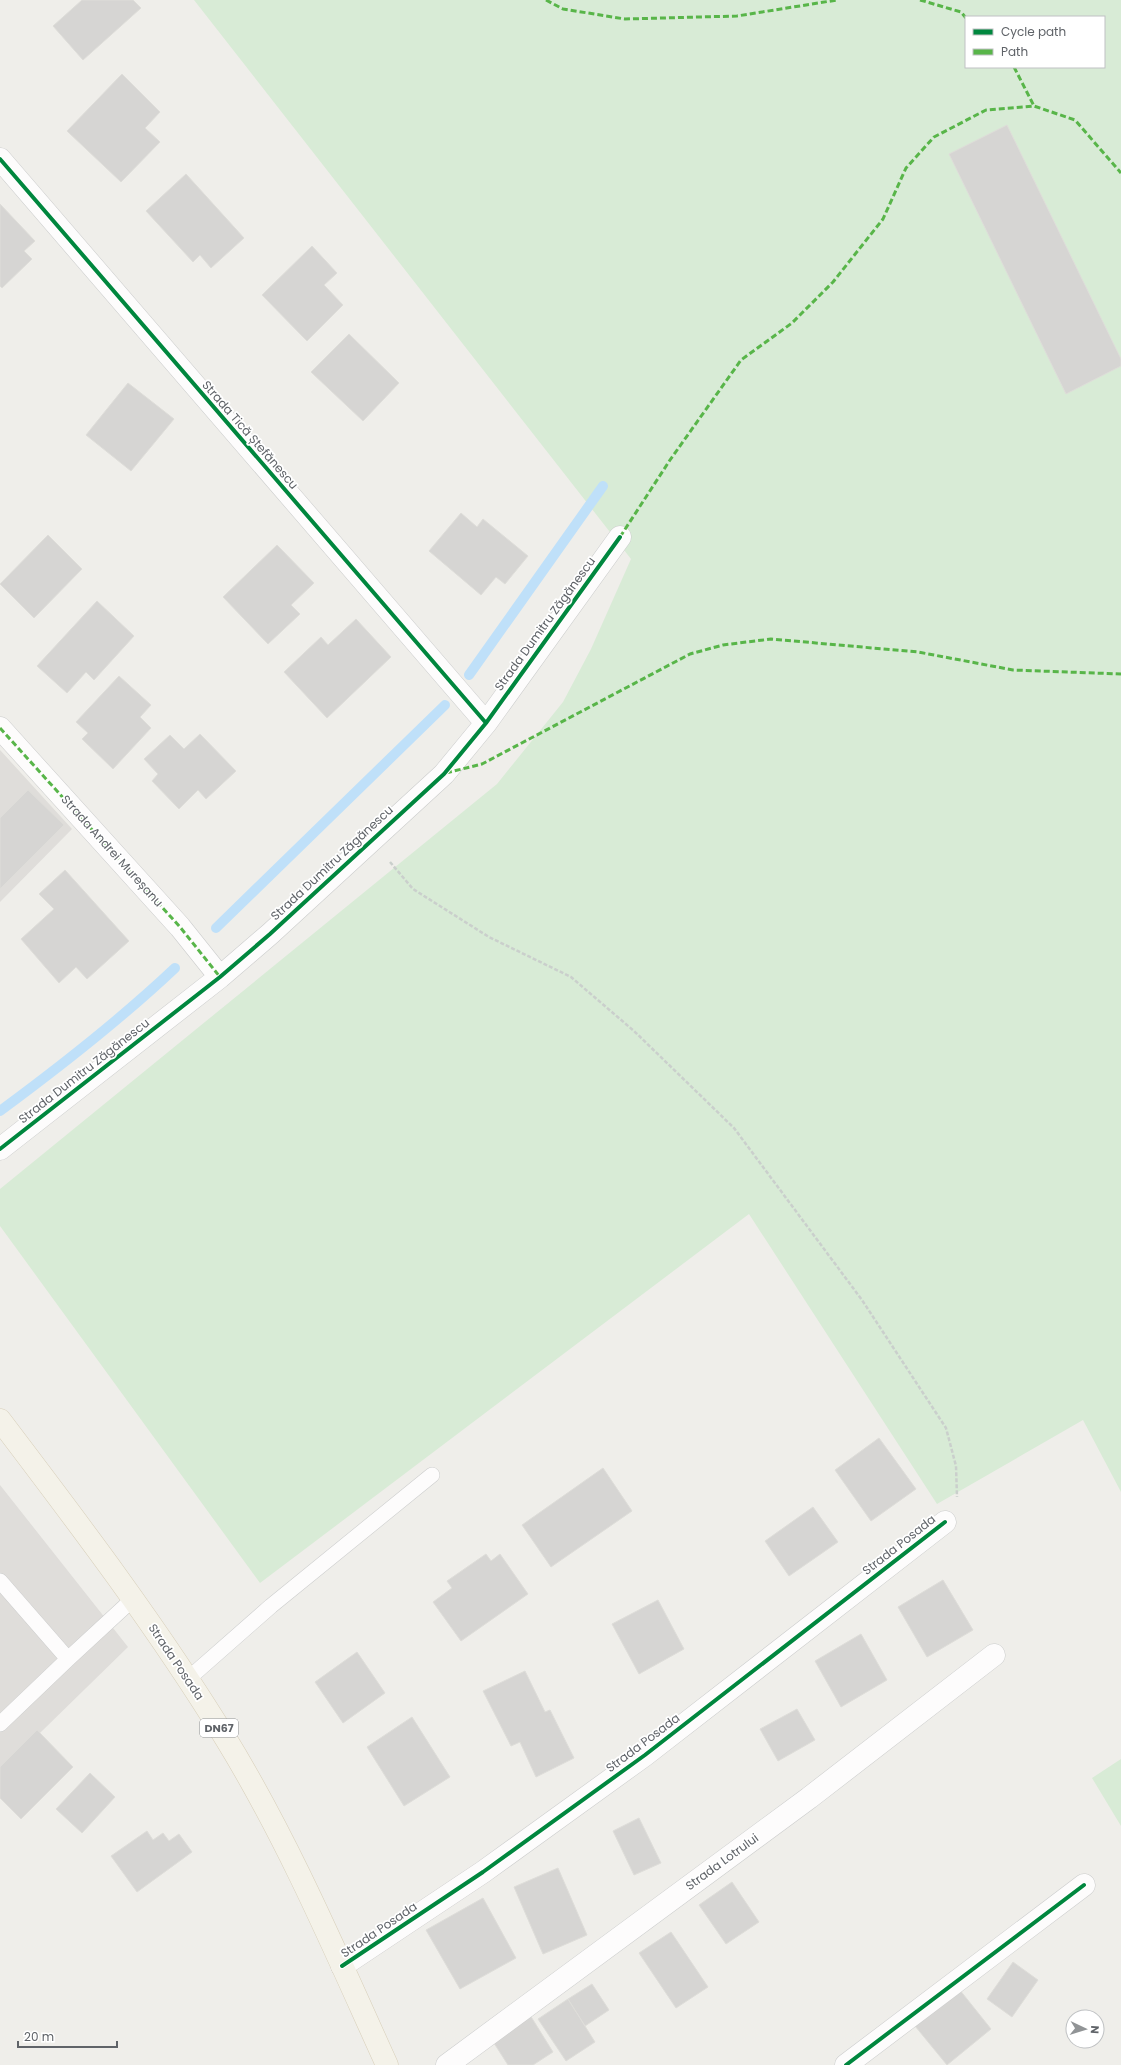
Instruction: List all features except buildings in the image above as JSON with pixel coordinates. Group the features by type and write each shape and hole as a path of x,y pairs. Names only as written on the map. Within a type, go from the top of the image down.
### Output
{"main road":[{"name":"Strada Posada","path":"0,1420 133,1600 188,1679 227,1740 285,1846 387,2065"}],"street":[{"name":"Strada Tică Ștefănescu","path":"0,158 486,723"},
{"name":"Strada Dumitru Zăgănescu","path":"0,1149 220,977 270,934 444,774 486,723 620,537"},
{"name":"Strada Andrei Mureșanu","path":"0,728 180,927 220,977"},
{"name":"Strada Posada","path":"342,1966 483,1872 645,1755 945,1522"},
{"name":"Strada Lotrului","path":"447,2065 810,1798 994,1655"},
{"path":"846,2065 1084,1885"}],"lane":[{"path":"188,1679 271,1606 432,1475"},
{"path":"0,1581 68,1659"},
{"path":"0,1724 133,1600"}],"path":[{"path":"371,841 414,889 489,937 572,978 634,1031 734,1128 862,1300 946,1428 956,1466 958,1496 945,1522"}],"shaded area":[{"path":"0,750 72,829 0,902"},
{"path":"0,1485 128,1647 0,1772"}],"green space":[{"path":"194,0 1121,0 1121,1492 1083,1420 937,1504 749,1214 260,1583 0,1226 0,1189 497,784 563,702 591,649 631,559"},
{"path":"1121,1759 1121,1826 1092,1778"}],"waterway":[{"path":"469,675 603,486"},
{"path":"216,928 445,705"},
{"path":"0,1111 90,1042 175,968"}],"marked path":[{"path":"546,0 563,9 625,19 737,16 837,0"},
{"path":"920,0 961,12 965,17"},
{"path":"1015,68 1034,106"},
{"path":"620,537 670,460 741,360 792,323 833,282 883,219 906,168 934,137 986,110 1034,106 1075,120 1121,173"},
{"path":"446,773 482,764 690,654 723,645 771,639 918,652 1013,670 1121,674"},
{"path":"0,728 180,927 220,977"}],"cycle path":[{"path":"0,159 486,723"},
{"path":"0,1149 220,977 270,934 444,774 486,723 620,537"},
{"path":"342,1966 483,1872 645,1755 945,1522"},
{"path":"846,2065 1084,1885"}]}
